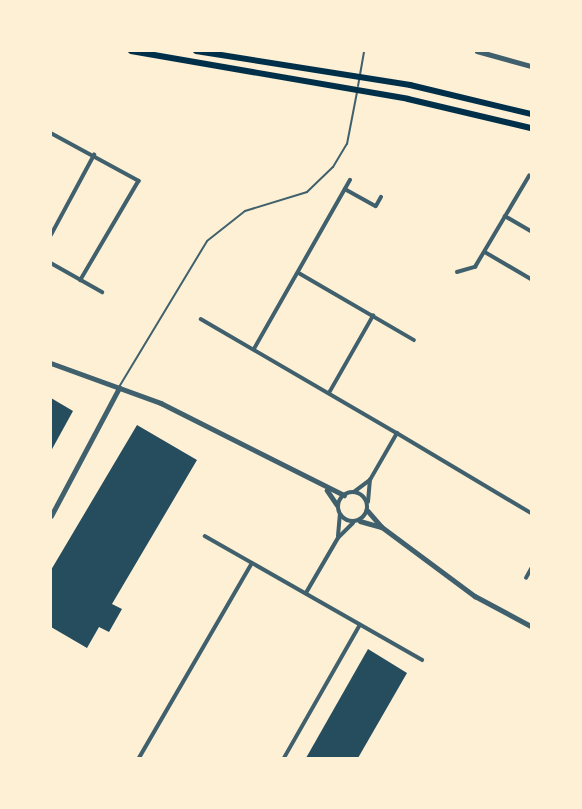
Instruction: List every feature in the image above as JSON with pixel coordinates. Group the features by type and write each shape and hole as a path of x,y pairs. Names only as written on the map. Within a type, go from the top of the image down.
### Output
{"main road":[{"path":"131,51 408,99 531,128"},
{"path":"196,51 410,85 531,114"}],"street":[{"path":"477,51 531,66"},
{"path":"51,133 139,181 81,280"},
{"path":"51,235 94,155"},
{"path":"457,272 475,267 529,176"},
{"path":"254,349 350,180"},
{"path":"345,189 376,206 381,197"},
{"path":"505,216 531,231"},
{"path":"484,252 531,279"},
{"path":"51,264 102,292"},
{"path":"299,273 414,340"},
{"path":"329,393 373,316"},
{"path":"201,318 531,513"},
{"path":"51,363 161,403 327,490 344,495 354,492 370,480 397,433"},
{"path":"51,516 119,388"},
{"path":"360,521 368,512 370,480"},
{"path":"327,490 338,505 338,538"},
{"path":"354,492 368,502"},
{"path":"338,505 344,495"},
{"path":"368,512 382,527 494,609 531,626"},
{"path":"340,515 353,523"},
{"path":"306,594 338,538 353,523 360,521 382,527"},
{"path":"205,536 422,660"},
{"path":"139,758 253,563"},
{"path":"526,578 531,569"},
{"path":"284,758 360,625"}],"lane":[{"path":"119,388 207,241 245,211 290,200 322,180 341,156 351,127 364,51"}],"building":[{"path":"51,398 73,411 51,451"},
{"path":"137,425 197,460 112,604 122,609 109,632 99,627 87,648 51,627 51,570"},
{"path":"368,649 407,673 358,758 306,758"}]}
